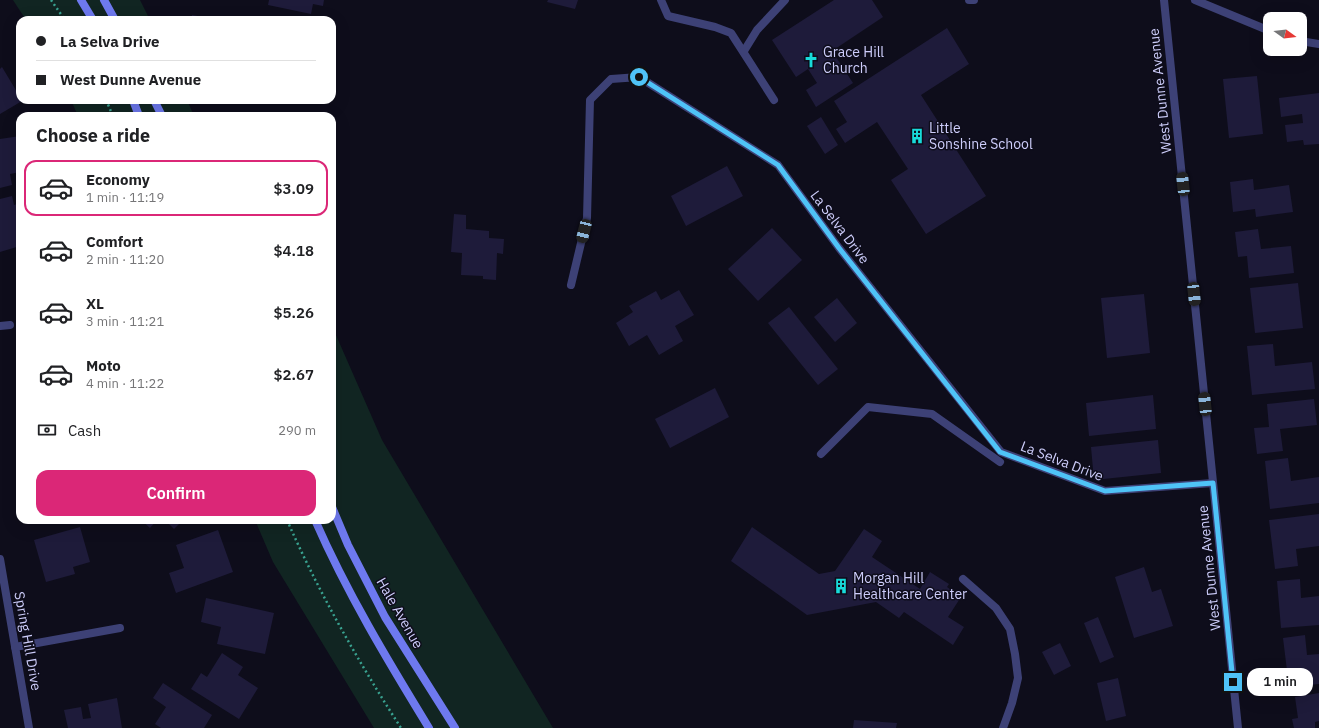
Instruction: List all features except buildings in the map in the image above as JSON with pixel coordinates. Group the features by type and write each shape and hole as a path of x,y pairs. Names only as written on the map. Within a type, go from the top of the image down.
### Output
{"main road":[{"path":"81,0 91,16"},
{"path":"104,0 113,16"},
{"name":"Hale Avenue","path":"336,516 348,545 385,617 455,728"},
{"path":"317,524 357,606 429,728"}],"street":[{"path":"661,0 668,16 715,27 731,33 744,51 774,100"},
{"path":"744,51 757,30 786,0"},
{"path":"969,0 974,0"},
{"name":"West Dunne Avenue","path":"1164,0 1238,728"},
{"path":"1195,0 1263,28"},
{"path":"1307,42 1319,44"},
{"name":"La Selva Drive","path":"571,285 587,218 590,100 611,79 639,77 778,165 839,248 1000,452 1105,491 1213,483"},
{"path":"0,326 10,325"},
{"path":"821,454 868,407 932,414 1000,462"},
{"name":"Spring Hill Drive","path":"0,558 29,728"},
{"path":"963,579 996,608 1010,629 1016,654 1018,678 1012,703 1003,728"},
{"path":"15,647 120,628"}],"path":[{"path":"51,0 62,16"},
{"path":"289,524 317,585 336,621 401,728"}],"green space":[{"path":"13,0 140,0 148,16 23,16"},
{"path":"73,104 189,104 192,112 76,112"},
{"path":"336,335 382,440 553,728 374,728 273,562 257,524 336,524"}],"place":[{"name":"Grace Hill Church","path":"811,60"},
{"name":"Little Sonshine School","path":"917,136"},
{"name":"Morgan Hill Healthcare Center","path":"841,586"}],"route":[{"path":"639,77 778,165 839,248 1000,452 1105,491 1213,483 1233,682"}]}
